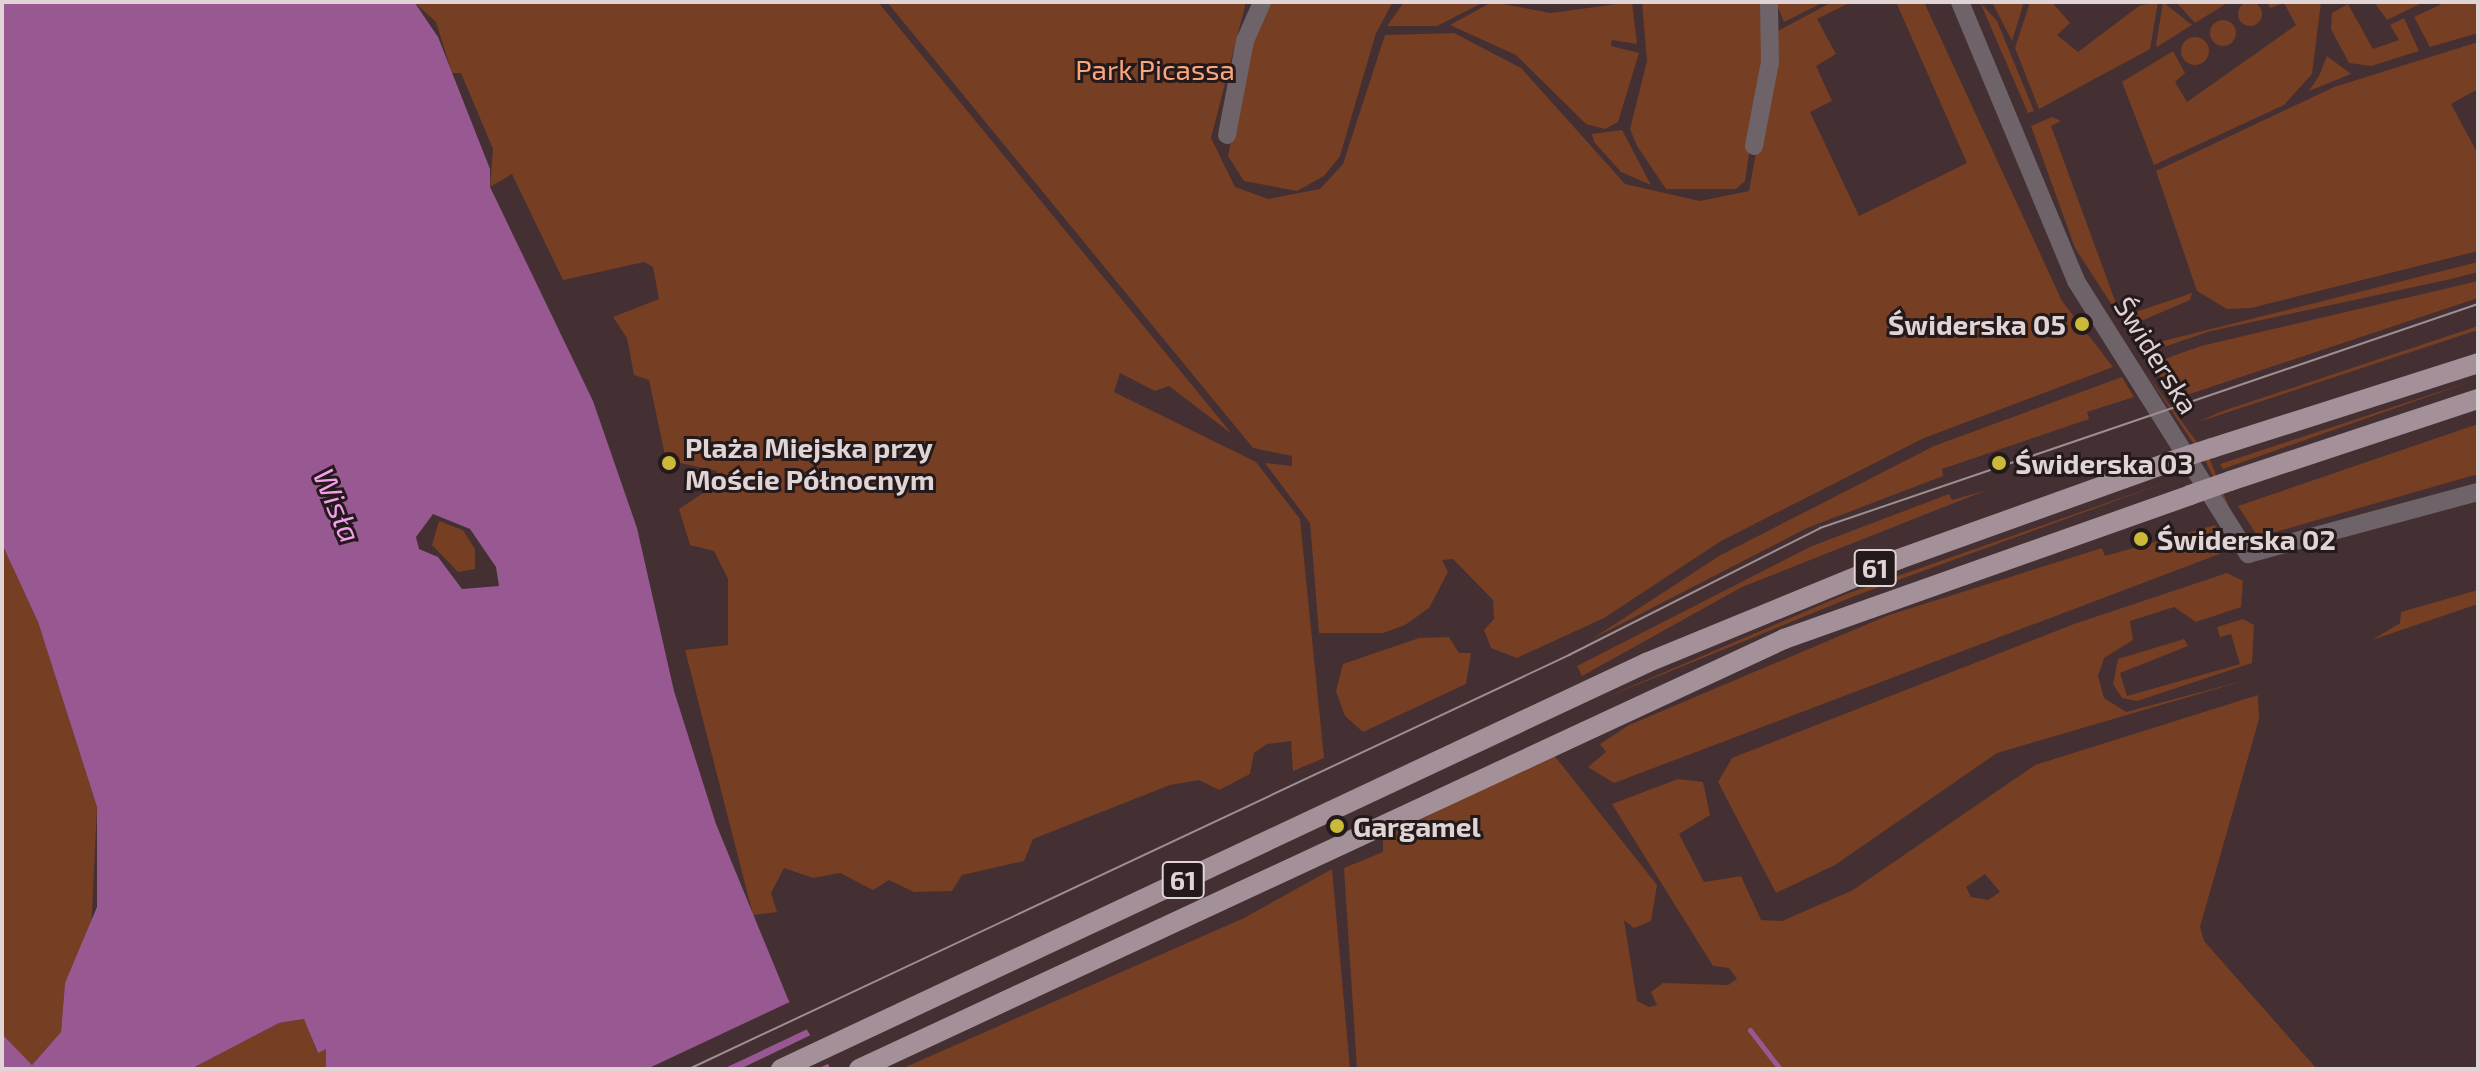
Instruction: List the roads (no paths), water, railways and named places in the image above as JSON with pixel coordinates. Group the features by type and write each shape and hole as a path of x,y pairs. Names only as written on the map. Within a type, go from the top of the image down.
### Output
{"main road":[{"name":"61","path":"781,1069 1585,691 1772,608 2172,461 2478,363"},
{"name":"61","path":"859,1069 1600,722 1797,634 2230,481 2478,399"}],"street":[{"path":"1227,135 1245,41 1262,2"},
{"path":"1754,146 1770,62 1769,2"},
{"name":"Świderska","path":"1960,2 2076,281 2248,554 2478,492"}],"water":[{"name":"Wisła","path":"2,2 415,3 438,37 490,169 490,187 593,401 637,528 674,691 716,824 788,999 831,1069 326,1069 326,1049 318,1053 304,1019 279,1023 191,1069 4,1069 2,1034 32,1065 61,1032 65,983 97,907 97,807 38,622 2,544","holes":["433,514 470,529 496,567 499,586 462,589 438,557 419,549 416,537"]}],"waterway":[{"path":"1750,1030 1780,1069"}],"tram line":[{"path":"689,1069 1569,655 1820,528 2478,304"}],"place":[{"name":"Świderska 05","path":"2082,324"},
{"name":"Plaża Miejska przy Moście Północnym","path":"669,463"},
{"name":"Świderska 03","path":"1999,463"},
{"name":"Świderska 02","path":"2141,539"},
{"name":"Gargamel","path":"1337,826"}],"park label":[{"name":"Park Picassa","path":"1155,69"}]}
